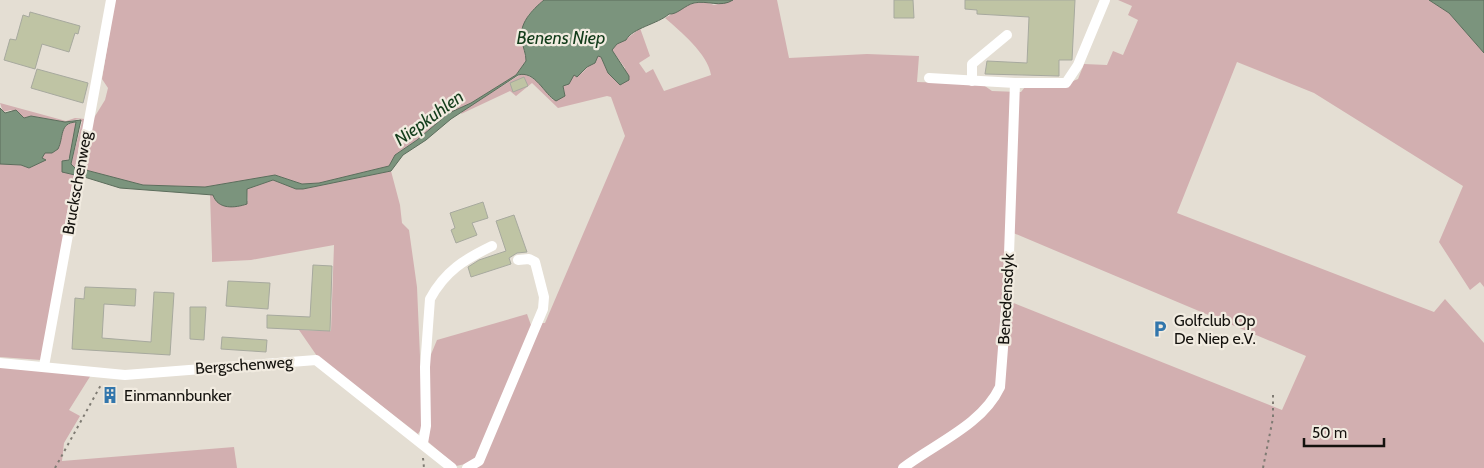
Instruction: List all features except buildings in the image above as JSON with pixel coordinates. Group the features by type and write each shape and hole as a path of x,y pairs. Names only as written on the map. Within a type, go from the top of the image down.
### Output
{"street":[{"name":"Bruckschenweg","path":"44,366 111,0"},
{"path":"929,78 1015,83 1066,83 1078,65 1105,0"},
{"path":"972,80 972,64 1007,35"},
{"name":"Benedensdyk","path":"903,468 978,417 993,403 1000,387 1008,283 1015,83"},
{"path":"423,443 426,426 425,367 430,298 461,261 492,246"},
{"path":"467,468 479,460 542,309 544,297 535,262 529,259 518,260"},
{"name":"Bergschenweg","path":"0,363 125,375 316,360 423,443 452,468"}],"path":[{"path":"55,468 108,372"},
{"path":"1263,468 1273,418 1273,392"}],"shaded area":[{"path":"115,0 544,0 529,14 521,33 526,61 516,75 471,103 449,113 417,140 395,155 389,166 319,183 302,184 275,175 205,187 143,185 82,169 92,121 105,100 108,88 102,79"},
{"path":"733,0 777,0 789,58 867,54 919,56 917,82 982,84 992,91 1021,92 1025,87 1052,86 1071,82 1078,79 1084,64 1107,65 1113,51 1123,55 1138,20 1128,15 1132,6 1118,0 1429,0 1449,13 1484,53 1484,287 1480,282 1470,290 1439,242 1463,186 1314,93 1237,62 1177,213 1434,312 1445,299 1484,343 1484,468 475,468 542,323 545,323 625,136 611,97 607,96 558,108 532,83 516,96 510,91 461,114 463,110 523,73 537,81 553,100 565,94 563,86 574,75 582,73 598,56 601,57 608,73 618,81 618,84 625,68 612,50 614,46 640,28 650,56 639,63 646,73 653,69 664,91 711,75 705,59 699,51 665,18 688,4 706,2 714,5","holes":["1011,232 1306,356 1282,410 1011,302"]},
{"path":"0,103 66,121 75,118 85,119 76,169 71,164 82,122 79,119 65,122 31,116 24,118 11,110 3,112"},
{"path":"73,122 77,125 71,154 67,161 75,175 41,360 0,357 0,164 21,165 29,168 36,163 61,131"},
{"path":"391,171 400,205 402,223 409,230 417,287 423,426 418,434 317,356 299,330 331,331 334,245 251,260 212,262 210,194 248,201 247,189 273,180 296,189 303,189"},
{"path":"527,314 532,328 478,455 470,463 456,466 426,440 427,364 437,340"},
{"path":"0,366 91,375 69,410 80,416 64,443 62,461 234,447 237,468 0,468"}],"water":[{"name":"Benens Niep","path":"544,0 733,0 719,4 699,2 691,4 639,29 626,40 617,44 612,50 629,76 629,80 620,85 608,73 601,57 598,56 595,63 587,67 577,77 574,75 569,84 563,86 565,96 556,101 534,79 524,74 518,75 451,119 426,140 403,155 391,171 303,189 296,189 273,180 247,189 247,204 232,207 219,203 213,195 120,188 81,176 82,169 143,185 205,187 275,175 302,184 319,183 389,166 395,155 417,140 449,113 471,103 516,75 526,61 521,35 524,23 535,8"},
{"path":"1429,0 1484,0 1484,53 1449,13"},
{"path":"0,108 5,113 16,110 24,118 31,116 65,122 81,120 71,164 76,169 75,175 62,172 62,161 69,160 76,122 64,128 58,149 52,153 45,153 42,158 46,160 29,168 21,165 0,164"}],"place":[{"name":"Golfclub Op De Niep e.V.","path":"1160,329"},
{"name":"Einmannbunker","path":"110,395"}],"water label":[{"name":"Niepkuhlen","path":"429,118"}]}
